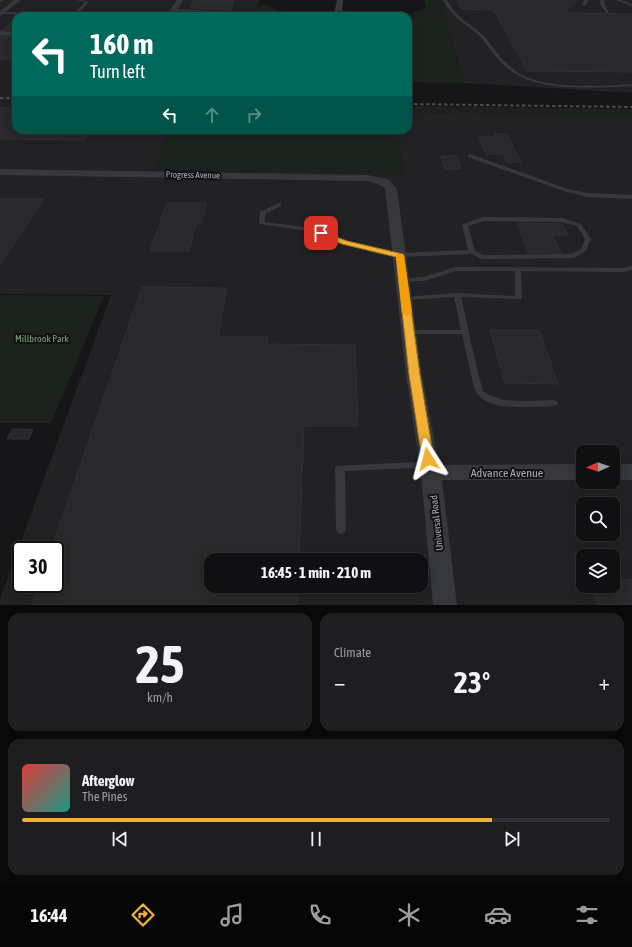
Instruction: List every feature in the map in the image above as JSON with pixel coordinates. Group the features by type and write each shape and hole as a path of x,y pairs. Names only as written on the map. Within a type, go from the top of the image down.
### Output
{"street":[{"path":"1,14 18,0"},
{"path":"173,12 180,0"},
{"path":"338,12 340,0"},
{"path":"0,33 12,34"},
{"name":"Progress Avenue","path":"0,172 367,178 385,182"},
{"name":"Universal Road","path":"385,182 391,188 406,298 414,375 431,473 445,605"},
{"name":"Advance Avenue","path":"431,473 576,472"},
{"path":"620,472 632,472"}],"lane":[{"path":"78,0 87,2 78,12"},
{"path":"445,0 452,13 480,35 504,64 525,78 537,82 573,86 632,85"},
{"path":"584,5 586,0"},
{"path":"602,0 603,6 608,12"},
{"path":"618,0 632,5"},
{"path":"1,14 12,14"},
{"path":"470,156 566,190 588,195 632,197"},
{"path":"279,205 262,213 262,223 309,229 344,242 378,252 400,256 472,252 482,257 561,258 574,256 584,250 588,239 579,225 562,220 483,219 465,225 472,252"},
{"path":"403,280 424,279 455,269 623,270 632,268"},
{"path":"406,298 457,295 519,298 518,269"},
{"path":"457,295 480,392 490,400 499,403 554,403"},
{"path":"409,332 465,332"},
{"path":"341,530 340,468 414,465 431,473"}],"shaded area":[{"path":"0,0 260,0 256,12 12,12 12,134 168,134 154,170 376,173 397,176 404,174 398,134 412,134 412,112 632,116 632,605 0,605 0,599 12,566 12,593 64,593 64,541 21,541 111,295 0,294"},
{"path":"440,0 632,0 632,93 464,83"}],"green space":[{"path":"424,0 440,0 464,83 412,82 412,13 426,8"},
{"path":"259,5 268,5 278,12 256,12"},
{"path":"412,106 632,109 632,116 412,112"},
{"path":"168,134 398,134 404,173 397,176 376,173 154,170"},
{"name":"Millbrook Park","path":"0,295 104,296 51,423 0,423"}],"building":[{"path":"194,0 234,0 231,10 190,8"},
{"path":"457,0 578,0 564,13 632,14 632,72 527,71 494,10 461,9"},
{"path":"12,21 12,30 2,30"},
{"path":"0,36 12,37 12,56 9,59 0,59"},
{"path":"0,108 12,108 12,134 88,134 84,140 0,139"},
{"path":"494,134 507,134 521,162 506,162 503,154 486,154 479,137 495,137"},
{"path":"441,156 457,156 461,169 445,169"},
{"path":"0,199 44,199 0,265"},
{"path":"167,203 206,203 201,224 196,224 189,251 150,251"},
{"path":"517,223 562,224 568,235 552,235 561,253 529,253"},
{"path":"142,287 227,288 218,337 268,337 267,344 355,345 358,426 304,426 299,553 204,553 204,593 298,593 297,605 32,605 36,593 64,593 64,541 54,541"},
{"path":"490,330 539,330 558,384 505,383"},
{"path":"12,429 33,429 29,439 7,439"},
{"path":"620,580 632,580 632,605 598,605 594,593 620,593"}],"railway":[{"path":"0,98 12,98"},
{"path":"412,104 632,107"}],"slow traffic":[{"path":"400,256 407,313"}],"route":[{"path":"321,233 344,242 378,252 400,256 414,375 428,459"}]}
